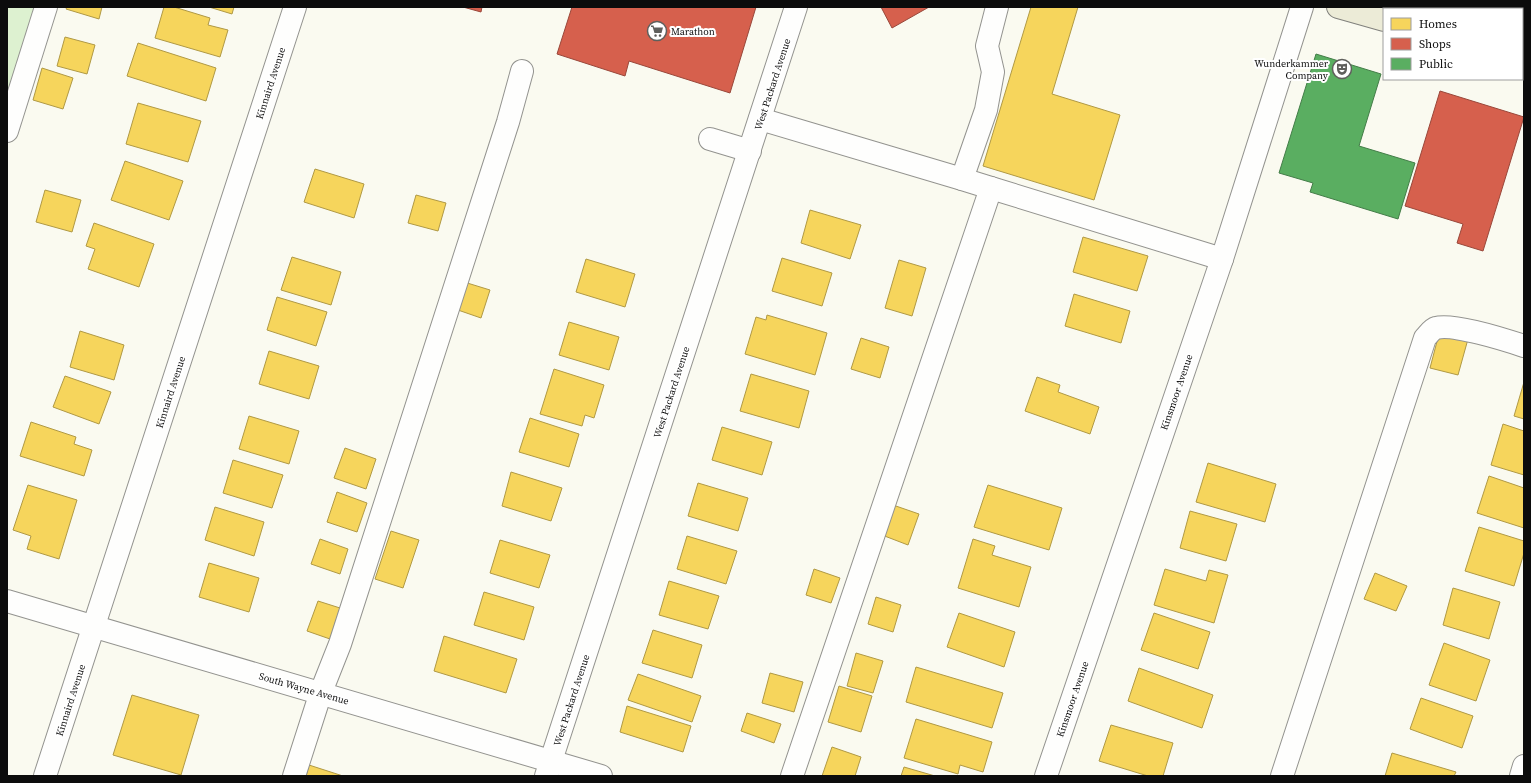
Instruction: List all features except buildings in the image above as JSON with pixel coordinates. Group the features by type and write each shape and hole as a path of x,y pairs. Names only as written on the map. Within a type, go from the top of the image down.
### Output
{"main road":[{"path":"1338,7 1383,20"}],"street":[{"path":"7,131 46,7"},
{"name":"Kinnaird Avenue","path":"45,776 295,7"},
{"name":"West Packard Avenue","path":"548,769 796,7"},
{"path":"962,179 986,110 993,72 987,46 997,7"},
{"name":"Kinsmoor Avenue","path":"1046,776 1222,259 1302,7"},
{"path":"294,776 321,692 340,644 410,429 508,122 522,71"},
{"path":"760,120 962,179 1222,259"},
{"path":"710,139 750,151"},
{"path":"792,776 991,188"},
{"path":"1282,776 1328,631 1373,503 1425,338 1434,328 1445,327 1500,338 1524,346"},
{"name":"South Wayne Avenue","path":"7,601 321,692 548,769 600,776"},
{"path":"1521,776 1524,766"}],"green space":[{"path":"7,7 34,7 7,93"}],"place":[{"name":"Marathon","path":"657,31"},
{"name":"Wunderkammer Company","path":"1342,69"}]}
